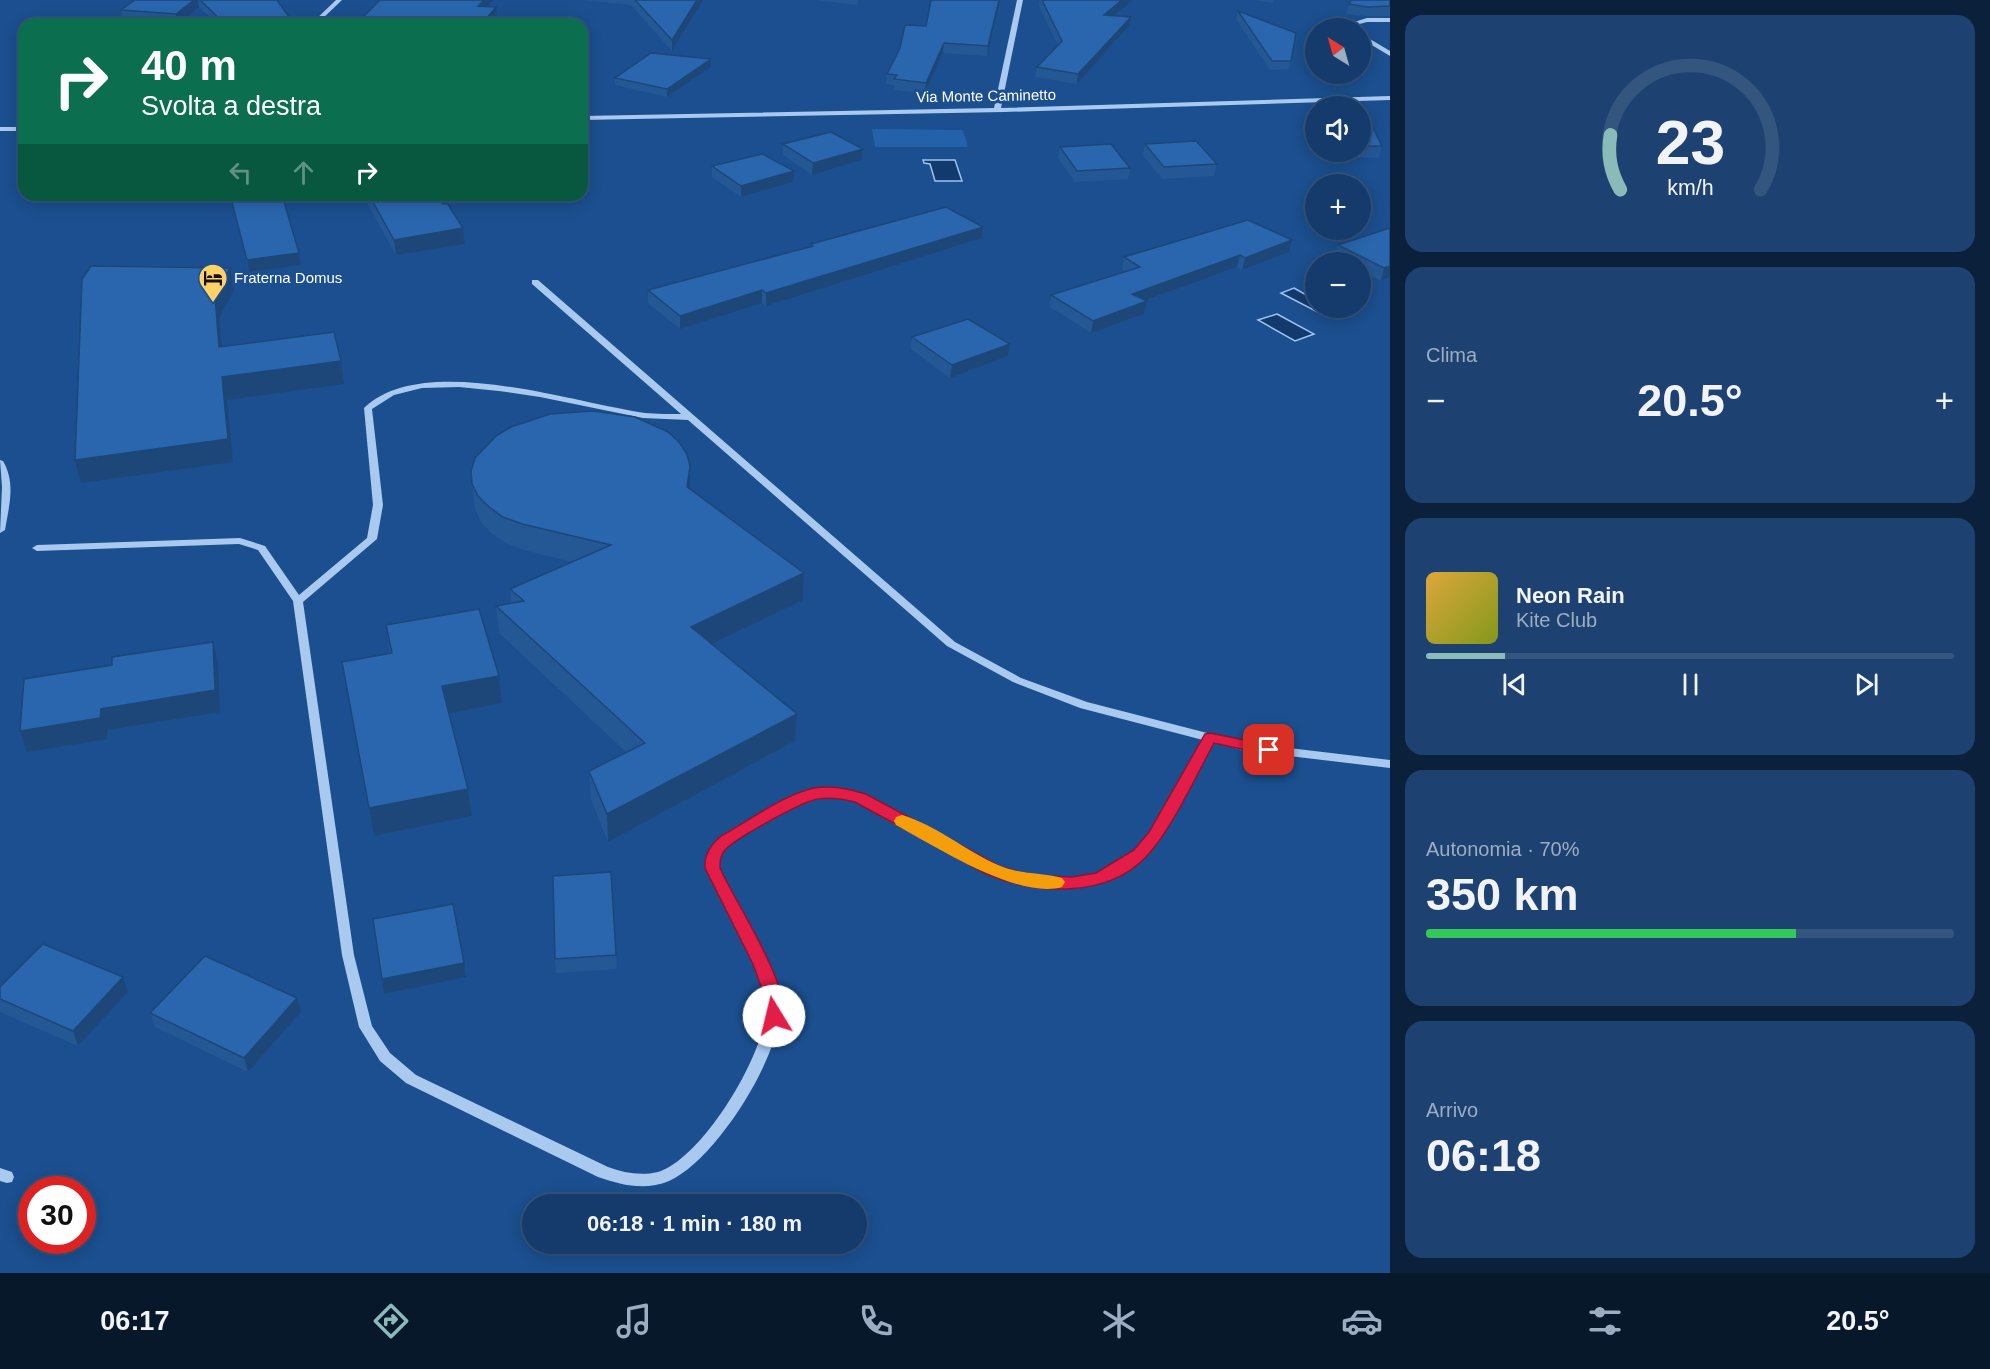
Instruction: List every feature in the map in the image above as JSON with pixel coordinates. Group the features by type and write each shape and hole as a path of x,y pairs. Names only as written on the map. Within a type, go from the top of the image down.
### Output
{"street":[{"path":"320,18 339,0"},
{"path":"997,110 1020,0"},
{"path":"1371,21 1390,20"},
{"path":"1371,42 1390,54"},
{"name":"Via Monte Caminetto","path":"588,118 997,110 1390,98"},
{"path":"0,129 18,129"},
{"path":"535,282 951,644 1017,680 1084,705 1246,747 1390,764"},
{"path":"298,601 372,539 378,505 368,408 378,397 418,386 474,384 646,415 689,417"},
{"path":"0,463 7,480 7,492 0,530"},
{"path":"37,548 240,541 262,548 298,601 348,955 366,1027 374,1042 396,1069 411,1079 603,1172 634,1181 665,1176 682,1166 700,1150 725,1118 769,1040 774,1016 772,992 762,964 712,868 712,858 727,840 804,797 816,793 837,793 860,798 977,862 1010,876 1046,882 1072,883 1098,879 1131,861 1155,836 1210,738"}],"shaded area":[{"path":"872,129 963,130 968,147 875,147"},
{"path":"923,160 955,160 962,181 935,181 930,164 924,163"},
{"path":"1294,288 1305,294 1305,306 1281,293"},
{"path":"1277,314 1314,334 1295,341 1258,320"}],"building":[{"path":"135,0 194,0 176,14 121,10"},
{"path":"200,0 277,0 290,18 219,18"},
{"path":"380,0 484,0 478,6 496,7 487,18 362,18"},
{"path":"635,0 697,0 672,40"},
{"path":"931,0 999,0 988,46 944,43 926,83 894,79 897,75 887,74 900,48 905,25 926,26"},
{"path":"1042,0 1122,0 1104,15 1131,17 1078,74 1037,67 1062,41"},
{"path":"1351,0 1390,0 1390,6 1367,7 1349,4"},
{"path":"1238,11 1296,33 1291,61 1272,61"},
{"path":"651,53 711,59 667,89 615,78"},
{"path":"1371,124 1382,146 1371,146"},
{"path":"831,132 863,149 813,163 783,144"},
{"path":"1196,141 1217,164 1164,167 1145,144"},
{"path":"1111,144 1130,168 1077,171 1060,147"},
{"path":"762,154 794,171 741,186 712,166"},
{"path":"232,201 284,201 299,253 247,260"},
{"path":"372,201 440,201 443,204 447,203 463,228 394,240"},
{"path":"946,207 983,227 766,293 762,290 680,316 648,290 813,246 811,244"},
{"path":"1248,220 1292,240 1245,258 1240,255 1132,294 1147,301 1093,321 1051,295 1140,267 1124,257"},
{"path":"1390,228 1390,266 1384,268 1371,262 1371,252 1352,252 1338,245 1353,240 1371,240 1371,234"},
{"path":"91,266 230,268 215,296 219,347 334,332 341,361 222,377 228,439 75,460 82,279"},
{"path":"968,319 1010,344 952,365 912,337"},
{"path":"593,411 635,417 668,432 687,454 690,466 687,487 804,573 691,627 797,714 607,814 589,771 645,743 496,606 524,601 510,589 611,545 522,524 503,517 478,496 472,484 471,471 475,458 496,436 511,427 550,414"},
{"path":"479,609 499,676 442,686 468,789 369,808 342,662 392,653 386,625"},
{"path":"213,642 215,690 101,709 100,718 20,731 24,679 112,665 112,657"},
{"path":"611,872 616,955 555,959 553,876"},
{"path":"453,904 464,963 382,979 373,919"},
{"path":"43,944 123,977 73,1031 0,999 0,987"},
{"path":"205,956 297,998 244,1058 150,1013"}],"slow traffic":[{"path":"902,821 993,870 1028,880 1057,882"}],"place":[{"name":"Fraterna Domus","path":"213,304"}],"route":[{"path":"774,1016 772,992 762,964 712,868 712,858 727,840 804,797 829,792 860,798 993,870 1028,880 1072,883 1098,879 1121,868 1140,854 1155,836 1210,738 1269,750"}]}
